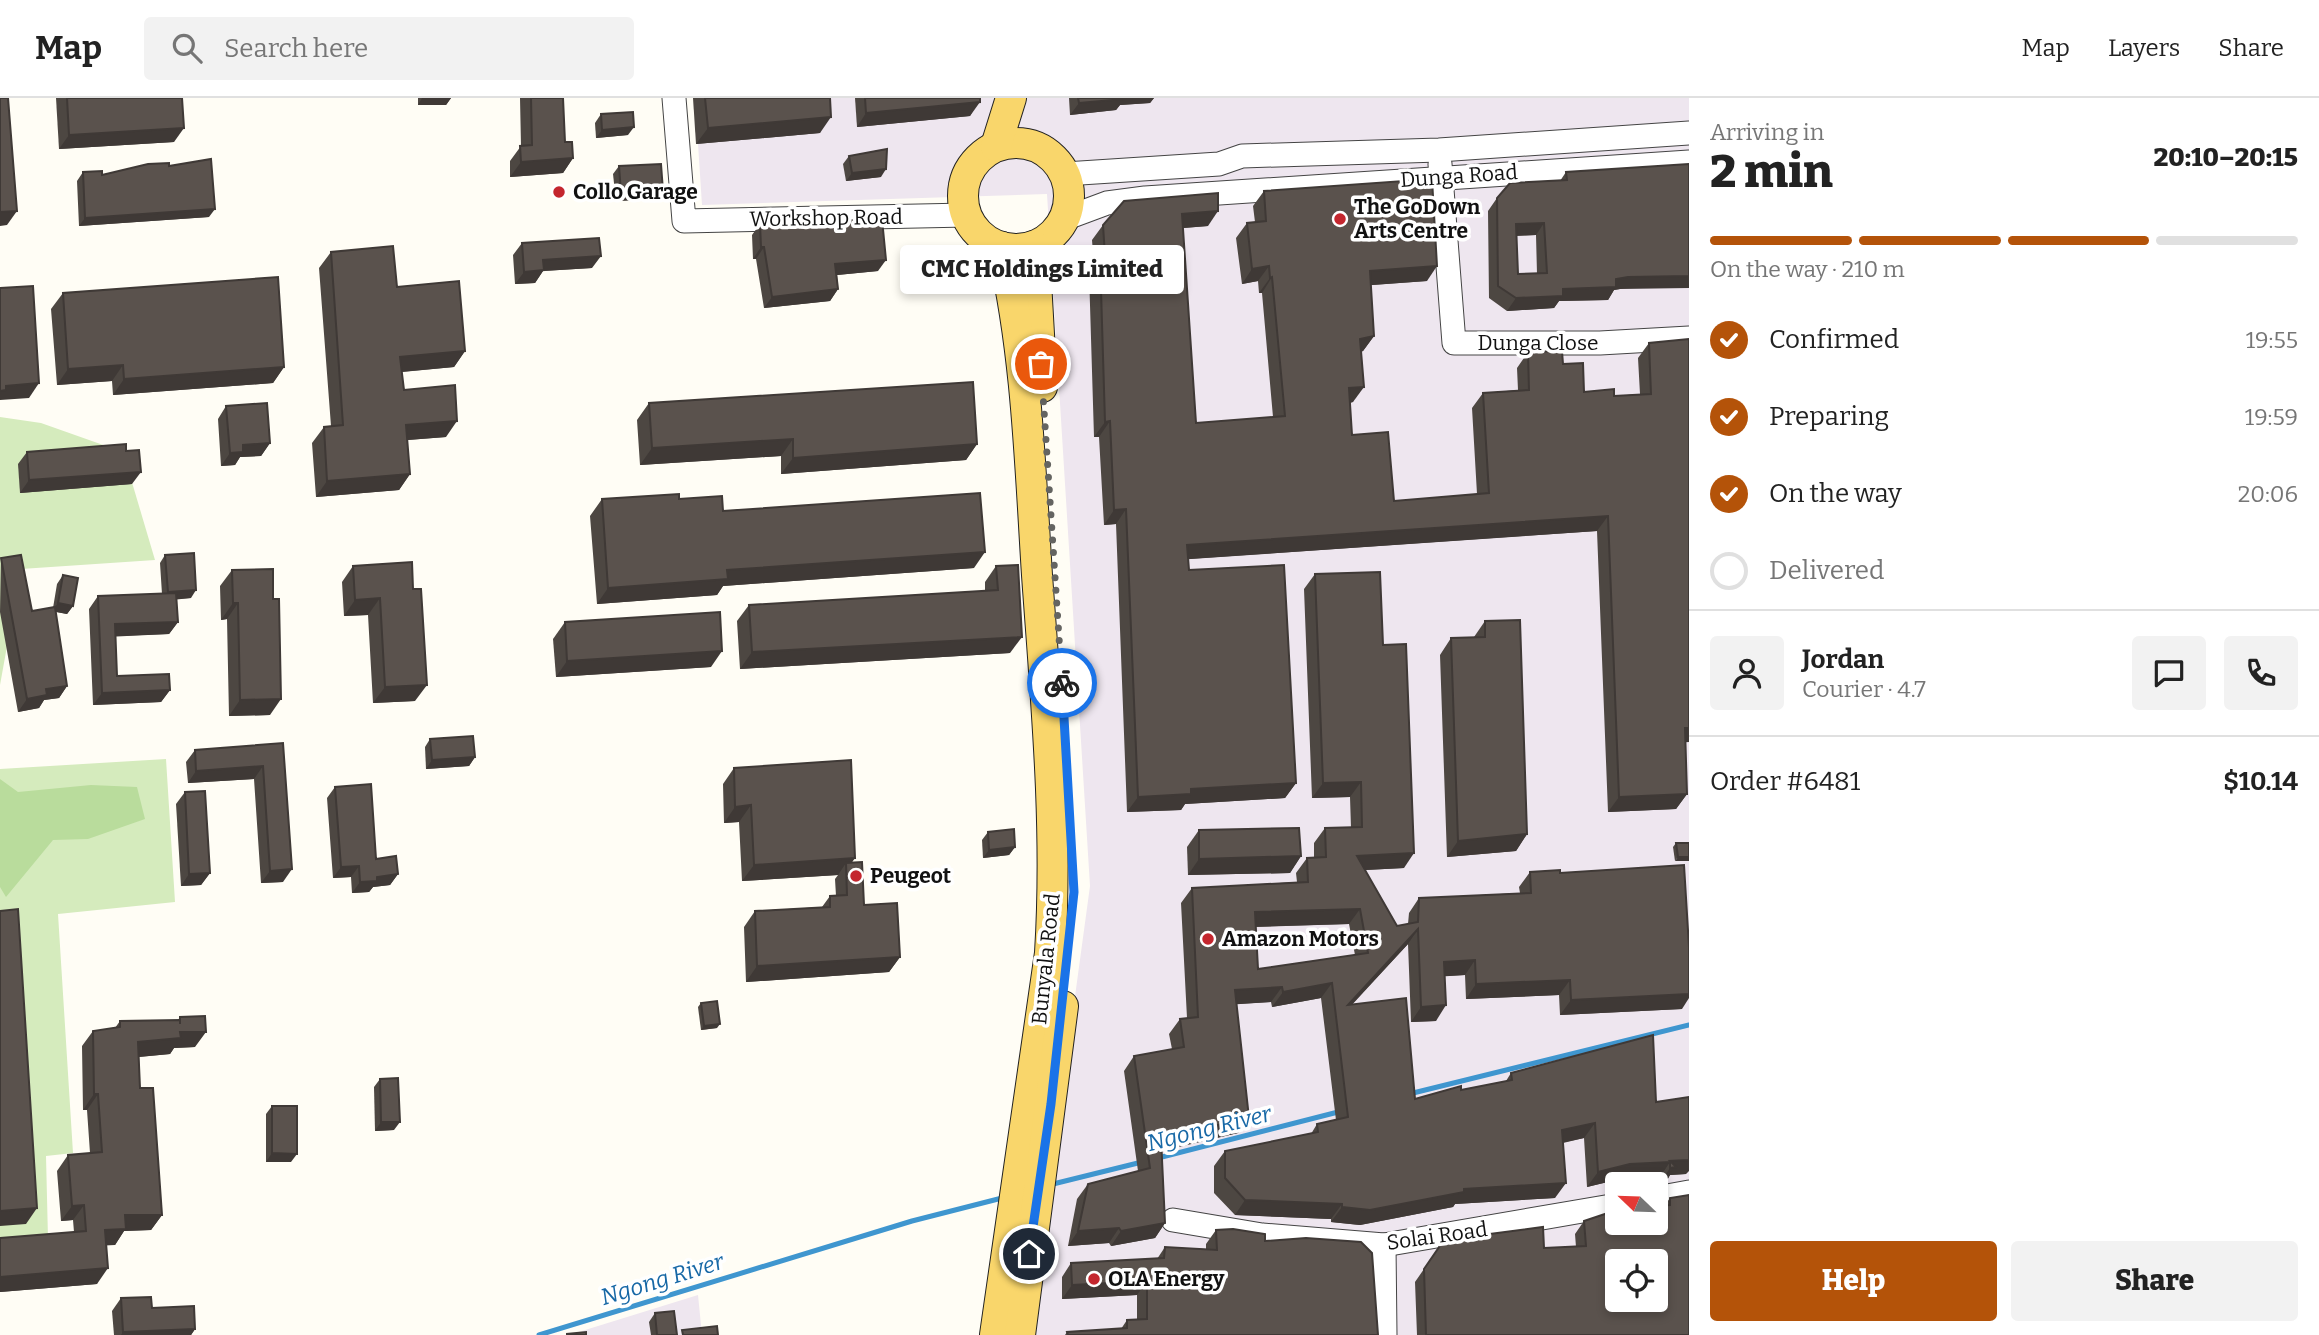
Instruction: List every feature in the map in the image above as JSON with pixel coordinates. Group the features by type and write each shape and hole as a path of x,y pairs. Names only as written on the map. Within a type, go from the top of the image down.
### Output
{"main road":[{"path":"996,146 1011,98"},
{"path":"1020,98 1031,144"},
{"path":"1013,142 1031,144 1051,156 1065,174 1070,196 1064,219 1052,235 1034,246 1018,249 1002,247 981,235 967,215 963,195 967,175 978,158 996,146 1013,142"},
{"name":"Bunyala Road","path":"1020,1335 1051,1104 1074,892 1034,246"},
{"name":"Bunyala Road","path":"995,1335 1048,965 1054,893 1048,739 1028,432 1013,295 1002,247"}],"street":[{"name":"Workshop Road","path":"674,98 684,221 967,215"},
{"name":"Dunga Road","path":"1065,174 1219,164 1242,156 1439,150 1689,134"},
{"name":"Dunga Close","path":"1439,150 1454,343 1600,343 1689,338"},
{"name":"Dunga Road","path":"1064,219 1107,203 1145,198 1689,162"},
{"path":"1668,1196 1689,1192"},
{"name":"Solai Road","path":"1173,1220 1262,1235 1384,1245 1605,1207"},
{"path":"1384,1245 1385,1335"}],"shaded area":[{"path":"695,98 1689,98 1689,1335 1029,1335 1090,886 1047,194 702,205"},
{"path":"698,1295 702,1335 569,1335"}],"green space":[{"path":"0,417 41,423 123,452 155,560 21,569 0,685"},
{"path":"166,759 175,902 58,914 73,1153 46,1156 48,1239 0,1244 0,769"},
{"path":"0,779 18,792 91,785 137,787 145,819 88,839 53,840 6,897 0,887"}],"building":[{"path":"0,98 8,98 17,211 0,212"},
{"path":"67,98 182,98 184,128 69,135"},
{"path":"531,98 563,98 565,142 572,142 573,158 521,162 520,146 532,145"},
{"path":"705,98 830,98 831,117 708,128"},
{"path":"865,98 980,98 980,102 866,113"},
{"path":"1078,98 1124,98 1124,99 1079,103"},
{"path":"633,112 634,127 602,130 601,114"},
{"path":"887,149 886,169 852,173 849,156"},
{"path":"211,159 215,209 85,218 83,172 102,171 102,175 148,164 169,163 169,166"},
{"path":"661,164 663,191 621,193 619,166"},
{"path":"1689,164 1689,276 1628,277 1616,279 1616,287 1563,289 1563,296 1516,298 1498,286 1497,198 1510,183 1567,180 1566,172","holes":["1544,223 1547,273 1518,274 1516,224"]},
{"path":"1432,179 1437,266 1370,271 1374,336 1360,339 1364,387 1349,388 1352,435 1388,432 1394,501 1489,493 1483,393 1529,390 1528,352 1562,351 1563,364 1583,363 1584,392 1614,389 1614,396 1651,394 1649,343 1689,339 1689,728 1685,728 1687,794 1619,797 1608,516 1187,545 1189,570 1284,565 1296,783 1191,789 1191,794 1138,797 1126,509 1114,510 1110,421 1105,422 1100,257 1105,256 1103,225 1124,201 1218,193 1218,211 1182,214 1196,423 1285,416 1272,277 1270,278 1269,266 1252,269 1247,223 1266,221 1264,191"},
{"path":"882,219 886,260 835,264 838,289 772,297 764,247 761,247 760,224"},
{"path":"599,238 601,256 543,260 544,270 524,272 522,243"},
{"path":"393,246 397,287 459,281 465,351 400,357 404,390 455,385 457,421 406,425 410,474 327,481 324,427 343,425 331,252"},
{"path":"278,277 284,367 124,379 123,365 68,369 63,293"},
{"path":"33,286 39,383 6,386 6,390 0,391 0,288"},
{"path":"973,382 977,444 793,458 793,439 652,448 649,403"},
{"path":"267,403 270,443 243,445 243,452 230,453 226,406"},
{"path":"126,444 126,451 139,450 141,472 29,480 27,452"},
{"path":"980,493 985,552 727,570 728,579 608,588 602,499 679,494 679,499 722,496 723,511"},
{"path":"194,553 196,590 168,592 165,555"},
{"path":"21,555 32,611 55,607 67,686 46,689 47,695 27,699 1,558"},
{"path":"412,562 413,589 421,589 427,685 385,687 380,598 355,600 353,566"},
{"path":"1018,565 1022,637 752,652 749,605 998,590 996,566"},
{"path":"273,569 273,599 279,599 281,699 240,700 238,603 233,603 232,570"},
{"path":"1380,572 1383,645 1406,644 1414,853 1357,856 1397,926 1418,922 1419,898 1531,893 1530,872 1560,870 1560,873 1684,865 1689,994 1571,1000 1570,980 1476,984 1475,960 1444,962 1446,1005 1421,1007 1418,929 1348,1005 1406,998 1415,1099 1461,1086 1461,1090 1512,1080 1511,1073 1653,1035 1656,1102 1689,1097 1689,1160 1670,1161 1676,1167 1670,1168 1670,1162 1630,1164 1598,1172 1595,1123 1562,1130 1566,1183 1464,1189 1464,1192 1370,1210 1342,1207 1342,1204 1245,1200 1225,1178 1225,1151 1318,1132 1317,1124 1348,1117 1332,983 1283,992 1282,987 1235,990 1249,1118 1161,1138 1165,1223 1121,1231 1119,1228 1078,1231 1088,1184 1150,1168 1134,1056 1184,1047 1180,1019 1198,1017 1192,888 1308,882 1307,858 1326,857 1325,828 1362,827 1361,782 1323,783 1315,574","holes":["1360,909 1368,953 1258,969 1255,912"]},
{"path":"63,575 78,578 73,606 58,603"},
{"path":"176,593 178,622 115,624 117,676 169,674 170,690 102,693 98,596"},
{"path":"720,612 722,651 567,661 565,622"},
{"path":"1520,620 1527,834 1458,841 1451,638 1485,637 1485,621"},
{"path":"473,736 475,757 432,760 430,739"},
{"path":"283,743 292,869 270,871 263,766 196,771 195,750"},
{"path":"851,760 855,858 754,865 751,805 735,807 734,768"},
{"path":"371,784 376,859 396,856 398,874 377,877 377,881 360,882 359,866 341,867 335,787"},
{"path":"205,791 210,873 189,874 185,792"},
{"path":"1299,828 1301,856 1199,859 1199,830"},
{"path":"1014,829 1015,847 989,850 988,832"},
{"path":"1676,843 1689,843 1689,857 1678,857"},
{"path":"862,862 864,905 897,903 900,957 757,966 755,911 830,907 830,896 847,895 846,863"},
{"path":"18,909 37,1208 0,1211 0,911"},
{"path":"717,1001 720,1024 704,1026 701,1003"},
{"path":"205,1016 206,1032 180,1032 181,1038 138,1042 140,1088 153,1088 162,1215 125,1215 126,1229 105,1230 108,1268 0,1277 0,1238 86,1231 84,1205 72,1206 68,1155 102,1152 98,1094 94,1094 93,1031 120,1027 120,1021 180,1020 180,1017"},
{"path":"398,1078 400,1122 381,1122 380,1079"},
{"path":"272,1106 297,1106 297,1154 272,1153"},
{"path":"1689,1195 1689,1335 1426,1335 1424,1269 1444,1240 1543,1227 1544,1248 1586,1246 1584,1221 1605,1214 1605,1236 1668,1236 1670,1198"},
{"path":"1233,1229 1265,1234 1265,1241 1306,1238 1361,1242 1372,1253 1378,1335 1068,1335 1067,1332 1127,1328 1127,1320 1147,1319 1147,1281 1072,1285 1071,1263 1164,1258 1165,1247 1217,1250 1216,1230"},
{"path":"151,1297 152,1308 194,1306 195,1329 123,1332 121,1298"},
{"path":"674,1311 677,1335 657,1335 655,1313"},
{"path":"717,1326 718,1335 683,1335 682,1330"},
{"path":"586,1332 586,1335 567,1335 567,1334"}],"waterway":[{"name":"Ngong River","path":"1409,1094 1689,1025"},
{"name":"Ngong River","path":"1158,1158 1342,1111"},
{"name":"Ngong River","path":"1049,1185 1142,1162"},
{"name":"Ngong River","path":"539,1335 912,1221 1006,1197"}],"way so far":[{"path":"1041,364 1062,683"}],"place":[{"name":"Collo Garage","path":"559,192"},
{"name":"The GoDown Arts Centre","path":"1340,219"},
{"name":"CMC Holdings Limited","path":"1041,364"},
{"name":"Peugeot","path":"856,876"},
{"name":"Amazon Motors","path":"1208,939"},
{"name":"OLA Energy","path":"1094,1279"}],"route":[{"path":"1029,1254 1051,1104 1074,892 1062,683"}]}
